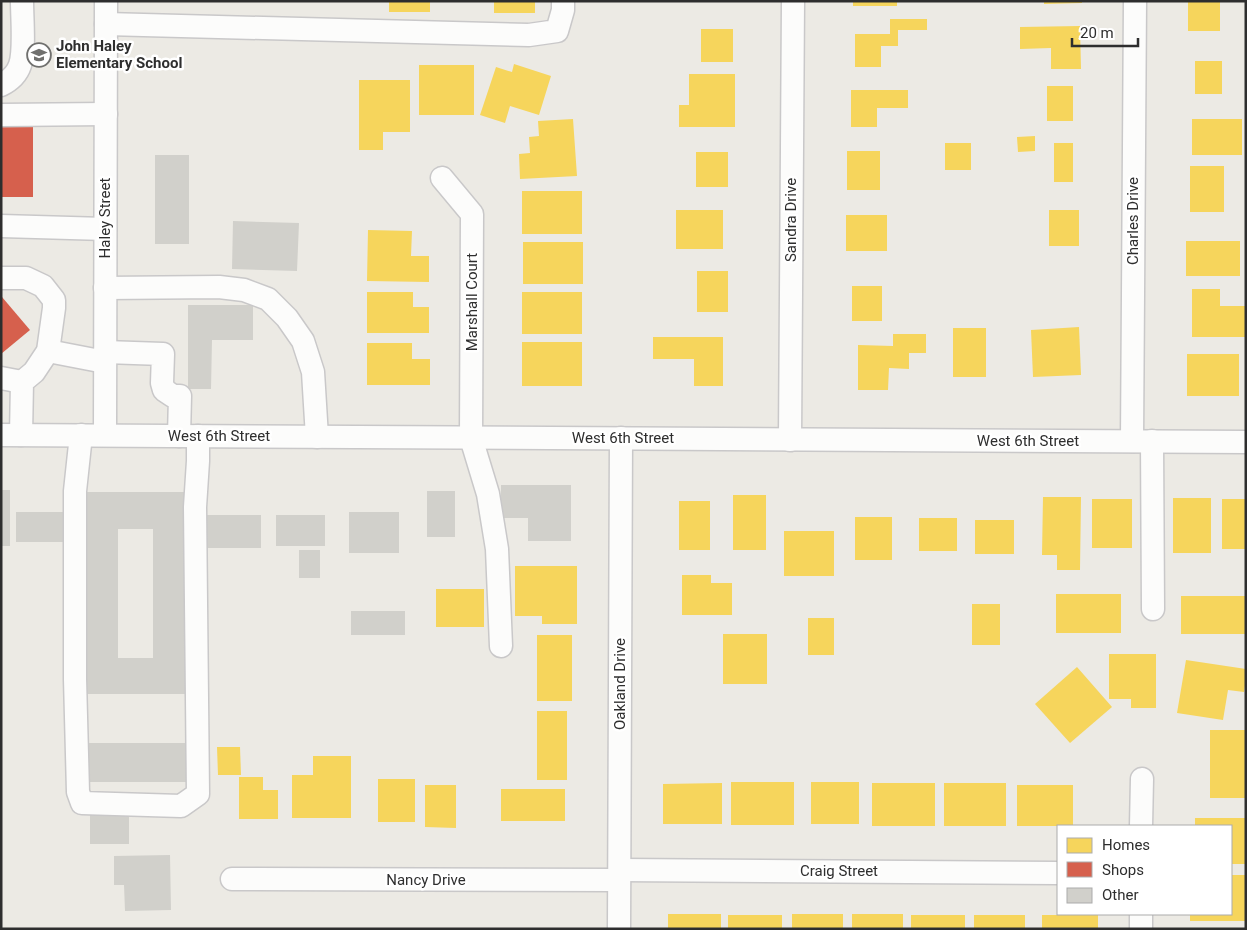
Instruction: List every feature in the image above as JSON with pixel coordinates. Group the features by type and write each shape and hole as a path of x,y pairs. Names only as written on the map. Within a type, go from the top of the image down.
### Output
{"street":[{"path":"1,85 14,77 20,66 22,52 22,1"},
{"name":"Haley Street","path":"105,436 106,1"},
{"path":"106,24 529,35 557,31 563,10 563,1"},
{"name":"Sandra Drive","path":"790,440 793,1"},
{"name":"Charles Drive","path":"1135,1 1142,441 1153,609"},
{"path":"1,115 106,114"},
{"name":"Marshall Court","path":"442,178 472,214 471,438 488,494 497,549 501,646"},
{"path":"1,226 105,229"},
{"path":"1,278 26,278 43,286 54,300 48,351 34,372 12,380 11,435"},
{"path":"105,288 219,287 244,290 268,299 287,318 303,341 313,372 316,437"},
{"path":"48,351 105,357 164,354 162,383 164,390 173,396 180,396 188,436 198,461 195,507 198,794 181,806 82,804 78,792 75,679 75,491 81,435"},
{"name":"West 6th Street","path":"11,435 1246,442"},
{"name":"Oakland Drive","path":"619,929 621,438"},
{"path":"1141,825 1142,779"},
{"name":"Craig Street","path":"619,875 1057,873"},
{"name":"Nancy Drive","path":"232,879 619,875"},
{"path":"1141,915 1141,929"}],"building: Homes":[{"path":"389,1 430,1 430,12 389,12"},
{"path":"494,1 535,1 535,13 494,13"},
{"path":"853,1 897,1 897,6 853,6"},
{"path":"1044,1 1082,1 1082,3 1044,4"},
{"path":"1188,1 1220,1 1220,31 1188,31"},
{"path":"890,19 927,19 927,30 898,30 898,46 881,46 881,67 855,67 855,34 890,34"},
{"path":"1080,26 1081,69 1051,69 1051,48 1020,49 1020,27"},
{"path":"701,29 733,29 733,62 701,62"},
{"path":"1195,61 1222,61 1222,94 1195,94"},
{"path":"514,64 551,76 539,115 510,106 505,123 480,115 496,67 512,72"},
{"path":"419,65 474,65 474,115 419,115"},
{"path":"689,74 735,74 735,127 679,127 679,105 689,105"},
{"path":"359,80 410,80 410,132 383,132 383,150 359,150"},
{"path":"1047,86 1073,86 1073,121 1047,121"},
{"path":"851,90 908,90 908,108 877,108 877,127 851,127"},
{"path":"573,119 577,176 520,179 519,154 530,153 529,137 539,136 538,121"},
{"path":"1192,119 1242,119 1242,155 1192,155"},
{"path":"1035,136 1035,151 1018,152 1017,137"},
{"path":"945,143 971,143 971,170 945,170"},
{"path":"1054,143 1073,143 1073,182 1054,182"},
{"path":"847,151 880,151 880,190 847,190"},
{"path":"696,152 728,152 728,187 696,187"},
{"path":"1190,166 1224,166 1224,212 1190,212"},
{"path":"522,191 582,191 582,234 522,234"},
{"path":"676,210 723,210 723,249 676,249"},
{"path":"1049,210 1079,210 1079,246 1049,246"},
{"path":"846,215 887,215 887,251 846,251"},
{"path":"368,230 412,231 411,256 429,256 429,282 367,281"},
{"path":"1186,241 1240,241 1240,276 1186,276"},
{"path":"523,242 583,242 583,284 523,284"},
{"path":"697,271 728,271 728,312 697,312"},
{"path":"852,286 882,286 882,321 852,321"},
{"path":"1192,289 1220,289 1220,306 1245,306 1245,337 1192,337"},
{"path":"367,292 413,292 413,307 429,307 429,333 367,333"},
{"path":"522,292 582,292 582,334 522,334"},
{"path":"1079,327 1081,375 1033,377 1031,330"},
{"path":"953,328 986,328 986,377 953,377"},
{"path":"893,334 926,334 926,353 909,353 909,369 889,368 888,390 858,390 858,345 893,346"},
{"path":"653,337 723,337 723,386 694,386 694,359 653,359"},
{"path":"522,342 582,342 582,386 522,386"},
{"path":"367,343 412,343 412,359 430,359 430,385 367,385"},
{"path":"1187,354 1239,354 1239,396 1187,396"},
{"path":"733,495 766,495 766,550 733,550"},
{"path":"1043,497 1081,497 1080,570 1057,570 1057,555 1042,555"},
{"path":"1173,498 1211,498 1211,553 1173,553"},
{"path":"1092,499 1132,499 1132,548 1092,548"},
{"path":"1222,499 1246,499 1246,549 1222,549"},
{"path":"679,501 710,501 710,550 679,550"},
{"path":"855,517 892,517 892,560 855,560"},
{"path":"919,518 957,518 957,551 919,551"},
{"path":"975,520 1014,520 1014,554 975,554"},
{"path":"784,531 834,531 834,576 784,576"},
{"path":"515,566 577,566 577,624 542,624 542,616 515,616"},
{"path":"682,575 711,575 711,583 732,583 732,615 682,615"},
{"path":"436,589 484,589 484,627 436,627"},
{"path":"1056,594 1121,594 1121,633 1056,633"},
{"path":"1181,596 1246,596 1246,634 1181,634"},
{"path":"972,604 1000,604 1000,645 972,645"},
{"path":"808,618 834,618 834,655 808,655"},
{"path":"723,634 767,634 767,684 723,684"},
{"path":"537,635 572,635 572,701 537,701"},
{"path":"1109,654 1156,654 1156,708 1131,708 1131,699 1109,699"},
{"path":"1186,660 1246,669 1244,692 1228,690 1223,720 1177,713"},
{"path":"1077,667 1112,707 1070,743 1035,704"},
{"path":"537,711 567,711 567,780 537,780"},
{"path":"1210,730 1246,730 1246,798 1210,798"},
{"path":"217,747 240,747 241,775 218,775"},
{"path":"313,756 351,756 351,818 292,818 292,775 313,775"},
{"path":"239,777 263,777 263,790 278,790 278,819 239,819"},
{"path":"378,779 415,779 415,822 378,822"},
{"path":"731,782 794,782 794,825 731,825"},
{"path":"811,782 859,782 859,824 811,824"},
{"path":"722,783 722,824 663,824 663,784"},
{"path":"872,783 935,783 935,826 872,826"},
{"path":"944,783 1006,783 1006,826 944,826"},
{"path":"425,785 456,785 456,828 425,827"},
{"path":"1017,785 1073,785 1073,825 1017,826"},
{"path":"501,789 565,789 565,821 501,821"},
{"path":"1195,818 1246,818 1246,864 1232,864 1232,825 1195,825"},
{"path":"1232,875 1246,875 1246,921 1190,921 1190,915 1232,915"},
{"path":"668,914 721,914 721,929 668,929"},
{"path":"792,914 843,914 843,929 792,929"},
{"path":"852,914 903,914 903,929 852,929"},
{"path":"728,915 782,915 782,929 728,929"},
{"path":"911,915 965,915 965,929 911,929"},
{"path":"974,915 1025,915 1025,929 974,929"},
{"path":"1042,915 1098,915 1098,929 1042,929"}],"building: Shops":[{"path":"1,127 33,127 33,197 1,197"},
{"path":"1,298 30,330 1,354"}],"building: Other":[{"path":"155,155 189,155 189,244 155,244"},
{"path":"233,221 299,223 297,271 232,269"},
{"path":"188,305 253,305 253,340 212,340 211,389 188,389"},
{"path":"501,485 571,485 571,541 528,541 528,518 501,518"},
{"path":"1,490 10,490 10,546 1,546"},
{"path":"427,491 455,491 455,537 427,537"},
{"path":"81,492 191,492 192,694 81,694","holes":["118,529 153,529 153,658 118,658"]},
{"path":"16,512 66,512 66,542 16,542"},
{"path":"349,512 399,512 399,553 349,553"},
{"path":"207,515 261,515 261,548 207,548"},
{"path":"276,515 325,515 325,546 276,546"},
{"path":"299,550 320,550 320,578 299,578"},
{"path":"351,611 405,611 405,635 351,635"},
{"path":"86,743 192,743 192,782 86,782"},
{"path":"90,815 129,815 129,844 90,844"},
{"path":"170,855 171,910 125,911 124,885 114,885 114,856"}],"place":[{"name":"John Haley Elementary School","path":"39,55"}]}
